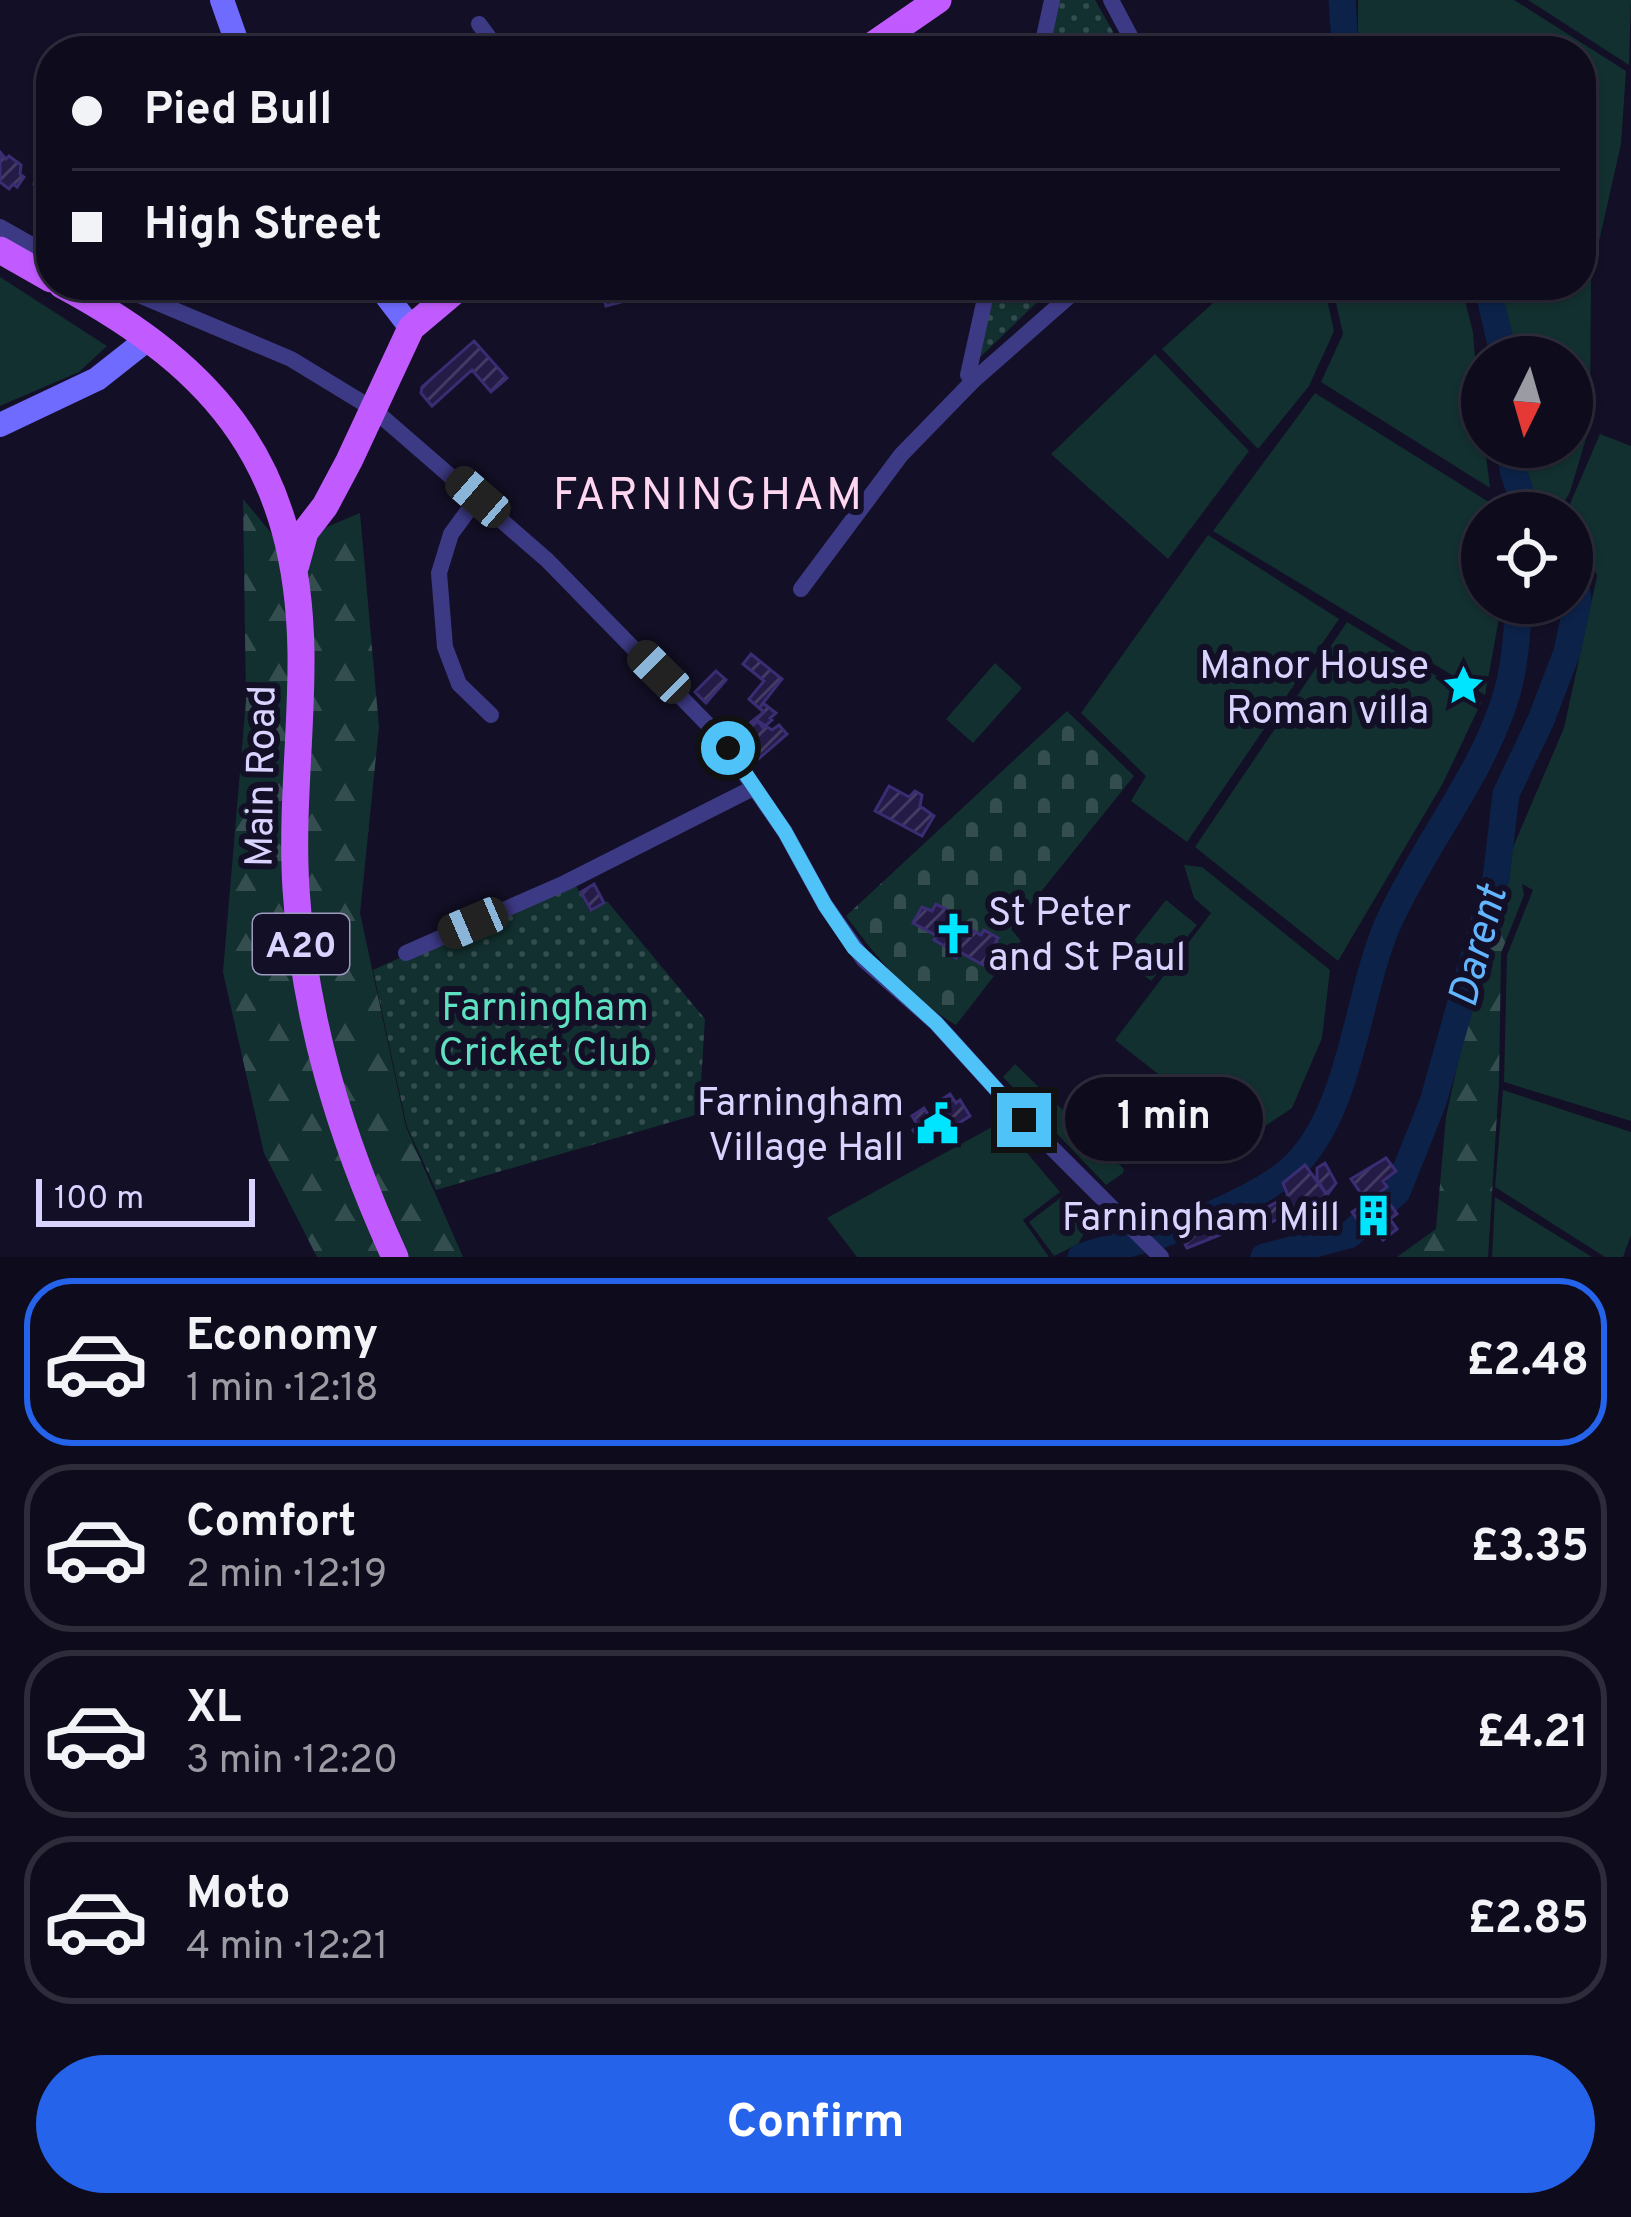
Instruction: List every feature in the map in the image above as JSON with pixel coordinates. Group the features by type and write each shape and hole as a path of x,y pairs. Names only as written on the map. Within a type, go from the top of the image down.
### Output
{"main road":[{"path":"886,36 938,0"},
{"path":"0,250 36,270"},
{"name":"A20","path":"87,300 149,338 194,376 234,421 265,471 295,570"},
{"path":"295,570 305,532 325,506 411,328 444,300"},
{"path":"281,512 336,482"},
{"name":"Main Road","path":"295,570 301,653 293,849 304,965 337,1114 395,1257"}],"street":[{"path":"222,0 235,36"},
{"path":"1044,36 1052,0"},
{"path":"1111,0 1130,36"},
{"path":"479,24 488,36"},
{"path":"0,227 36,247"},
{"path":"147,300 291,359 373,409 478,497 697,709 785,832 825,905 864,960 936,1023 1024,1120 1161,1257"},
{"path":"390,300 411,328"},
{"path":"968,375 985,300"},
{"path":"801,589 901,455 974,380 1065,300"},
{"path":"0,425 97,379 182,316"},
{"path":"478,497 451,534 439,573 445,647 459,684 491,715"},
{"path":"406,953 565,883 753,788"}],"green space":[{"path":"1055,0 1095,0 1115,36 1046,36"},
{"path":"1358,0 1514,0 1571,36 1358,36"},
{"path":"1528,0 1631,0 1629,65 1596,44 1596,36 1584,36"},
{"path":"1596,52 1626,71 1621,144 1596,255"},
{"path":"0,277 107,346 79,372 0,406"},
{"path":"983,300 1039,300 972,365"},
{"path":"1216,300 1327,300 1334,331 1309,386 1258,449 1162,349"},
{"path":"1335,300 1465,300 1473,336 1461,336 1461,468 1488,468 1490,488 1321,382 1343,334"},
{"path":"1503,300 1591,300 1591,336 1511,336"},
{"path":"1155,354 1249,451 1168,559 1051,454"},
{"path":"1315,393 1473,492 1461,492 1461,624 1498,624 1485,695 1213,531"},
{"path":"1600,434 1631,446 1631,1121 1504,1082 1507,955 1533,890 1502,873 1564,728 1587,624 1593,624 1597,576 1593,492 1575,492 1585,468 1593,468"},
{"path":"1526,468 1577,468 1570,492 1535,492 1528,486"},
{"path":"243,499 282,546 360,513 379,727 360,913 406,1127 463,1257 317,1257 264,1153 223,972 246,701"},
{"path":"1208,535 1339,619 1187,842 1131,801 1146,776 1081,713"},
{"path":"1347,622 1481,703 1443,783 1338,961 1195,847"},
{"path":"995,663 1022,688 973,743 946,719"},
{"path":"1067,711 1134,776 1011,929 1021,941 956,1025 895,976 846,916"},
{"path":"1517,858 1524,895 1501,953 1488,1257 1397,1257 1436,1229 1446,1117 1482,953"},
{"path":"1184,865 1202,867 1330,970 1322,1038 1292,1108 1243,1141 1115,1040 1211,913 1194,898"},
{"name":"Farningham Cricket Club","path":"573,880 589,910 607,901 705,1019 699,1114 436,1190 407,1127 373,970"},
{"path":"1166,900 1197,925 1151,981 1121,957"},
{"path":"1015,1064 1123,1173 1106,1185 1003,1077"},
{"path":"1503,1090 1631,1132 1631,1235 1623,1257 1605,1257 1495,1187"},
{"path":"1001,1122 1060,1192 1023,1220 1049,1257 857,1257 827,1218"},
{"path":"1063,1196 1089,1225 1078,1244 1054,1256 1029,1222"},
{"path":"1495,1197 1592,1257 1492,1257"}],"building":[{"path":"0,152 21,165 24,177 17,187 13,184 9,189 0,182"},
{"path":"474,341 507,378 491,392 472,370 432,406 421,393 422,387"},
{"path":"751,654 782,679 759,708 749,699 764,681 743,664"},
{"path":"716,671 726,680 706,703 695,692"},
{"path":"763,703 776,713 772,720 763,728 758,721 738,737 764,712 759,708"},
{"path":"758,721 772,730 779,725 787,734 755,762 736,738"},
{"path":"889,786 909,797 915,791 922,795 920,806 934,816 922,836 875,811"},
{"path":"594,884 604,903 591,910 581,892"},
{"name":"St Peter and St Paul","path":"936,904 949,911 947,916 981,935 984,930 998,938 983,965 960,952 956,958 934,940 937,936 913,923 922,907 932,911"},
{"name":"Farningham Village Hall","path":"950,1094 970,1116 923,1146 913,1130 918,1126 912,1116 924,1108 931,1119 943,1111 938,1102"},
{"path":"1386,1158 1396,1171 1383,1181 1387,1187 1367,1202 1351,1179"},
{"path":"1325,1163 1336,1183 1327,1195 1317,1179 1317,1168"},
{"path":"1305,1165 1327,1195 1272,1222 1266,1208 1288,1196 1283,1183"},
{"name":"Farningham Mill","path":"1381,1192 1397,1214 1390,1219 1397,1229 1383,1240 1375,1229 1368,1234 1352,1212"},
{"path":"1247,1204 1248,1209 1254,1207 1259,1221 1244,1226 1238,1207"},
{"path":"1238,1207 1244,1226 1229,1231 1225,1218 1232,1215 1230,1209"},
{"path":"1215,1221 1220,1235 1187,1248 1178,1230"}],"waterway":[{"name":"Darent","path":"1342,0 1344,36"},
{"name":"Darent","path":"1491,300 1499,336"},
{"name":"Darent","path":"1513,468 1520,492"},
{"name":"Darent","path":"1081,1257 1160,1235 1228,1207 1278,1179 1311,1146 1340,1085 1390,919 1497,723 1512,671 1517,624"},
{"name":"Darent","path":"1264,1257 1349,1235 1397,1192 1433,1102 1496,878 1506,794 1541,720 1573,624"}],"place":[{"name":"Manor House Roman villa","path":"1463,686"},
{"name":"St Peter and St Paul","path":"954,933"},
{"name":"Farningham Village Hall","path":"938,1123"},
{"name":"Farningham Mill","path":"1374,1216"}],"district":[{"name":"FARNINGHAM","path":"709,493"}],"route":[{"path":"728,748 854,948 936,1023 1024,1120"}]}
